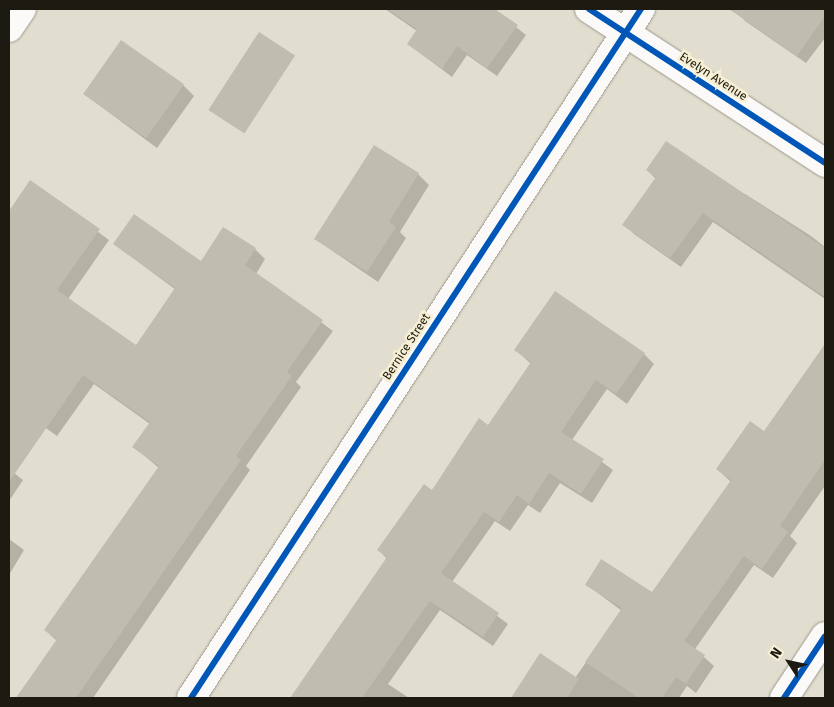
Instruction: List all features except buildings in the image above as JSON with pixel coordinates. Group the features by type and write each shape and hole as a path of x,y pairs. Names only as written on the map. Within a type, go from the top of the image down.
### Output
{"street":[{"path":"9,28 22,9"},
{"name":"Evelyn Avenue","path":"589,9 825,163"},
{"name":"Bernice Street","path":"191,698 641,9"},
{"path":"784,698 825,636"}],"cycle path":[{"path":"589,9 825,163"},
{"path":"191,698 641,9"},
{"path":"784,698 825,636"}]}
